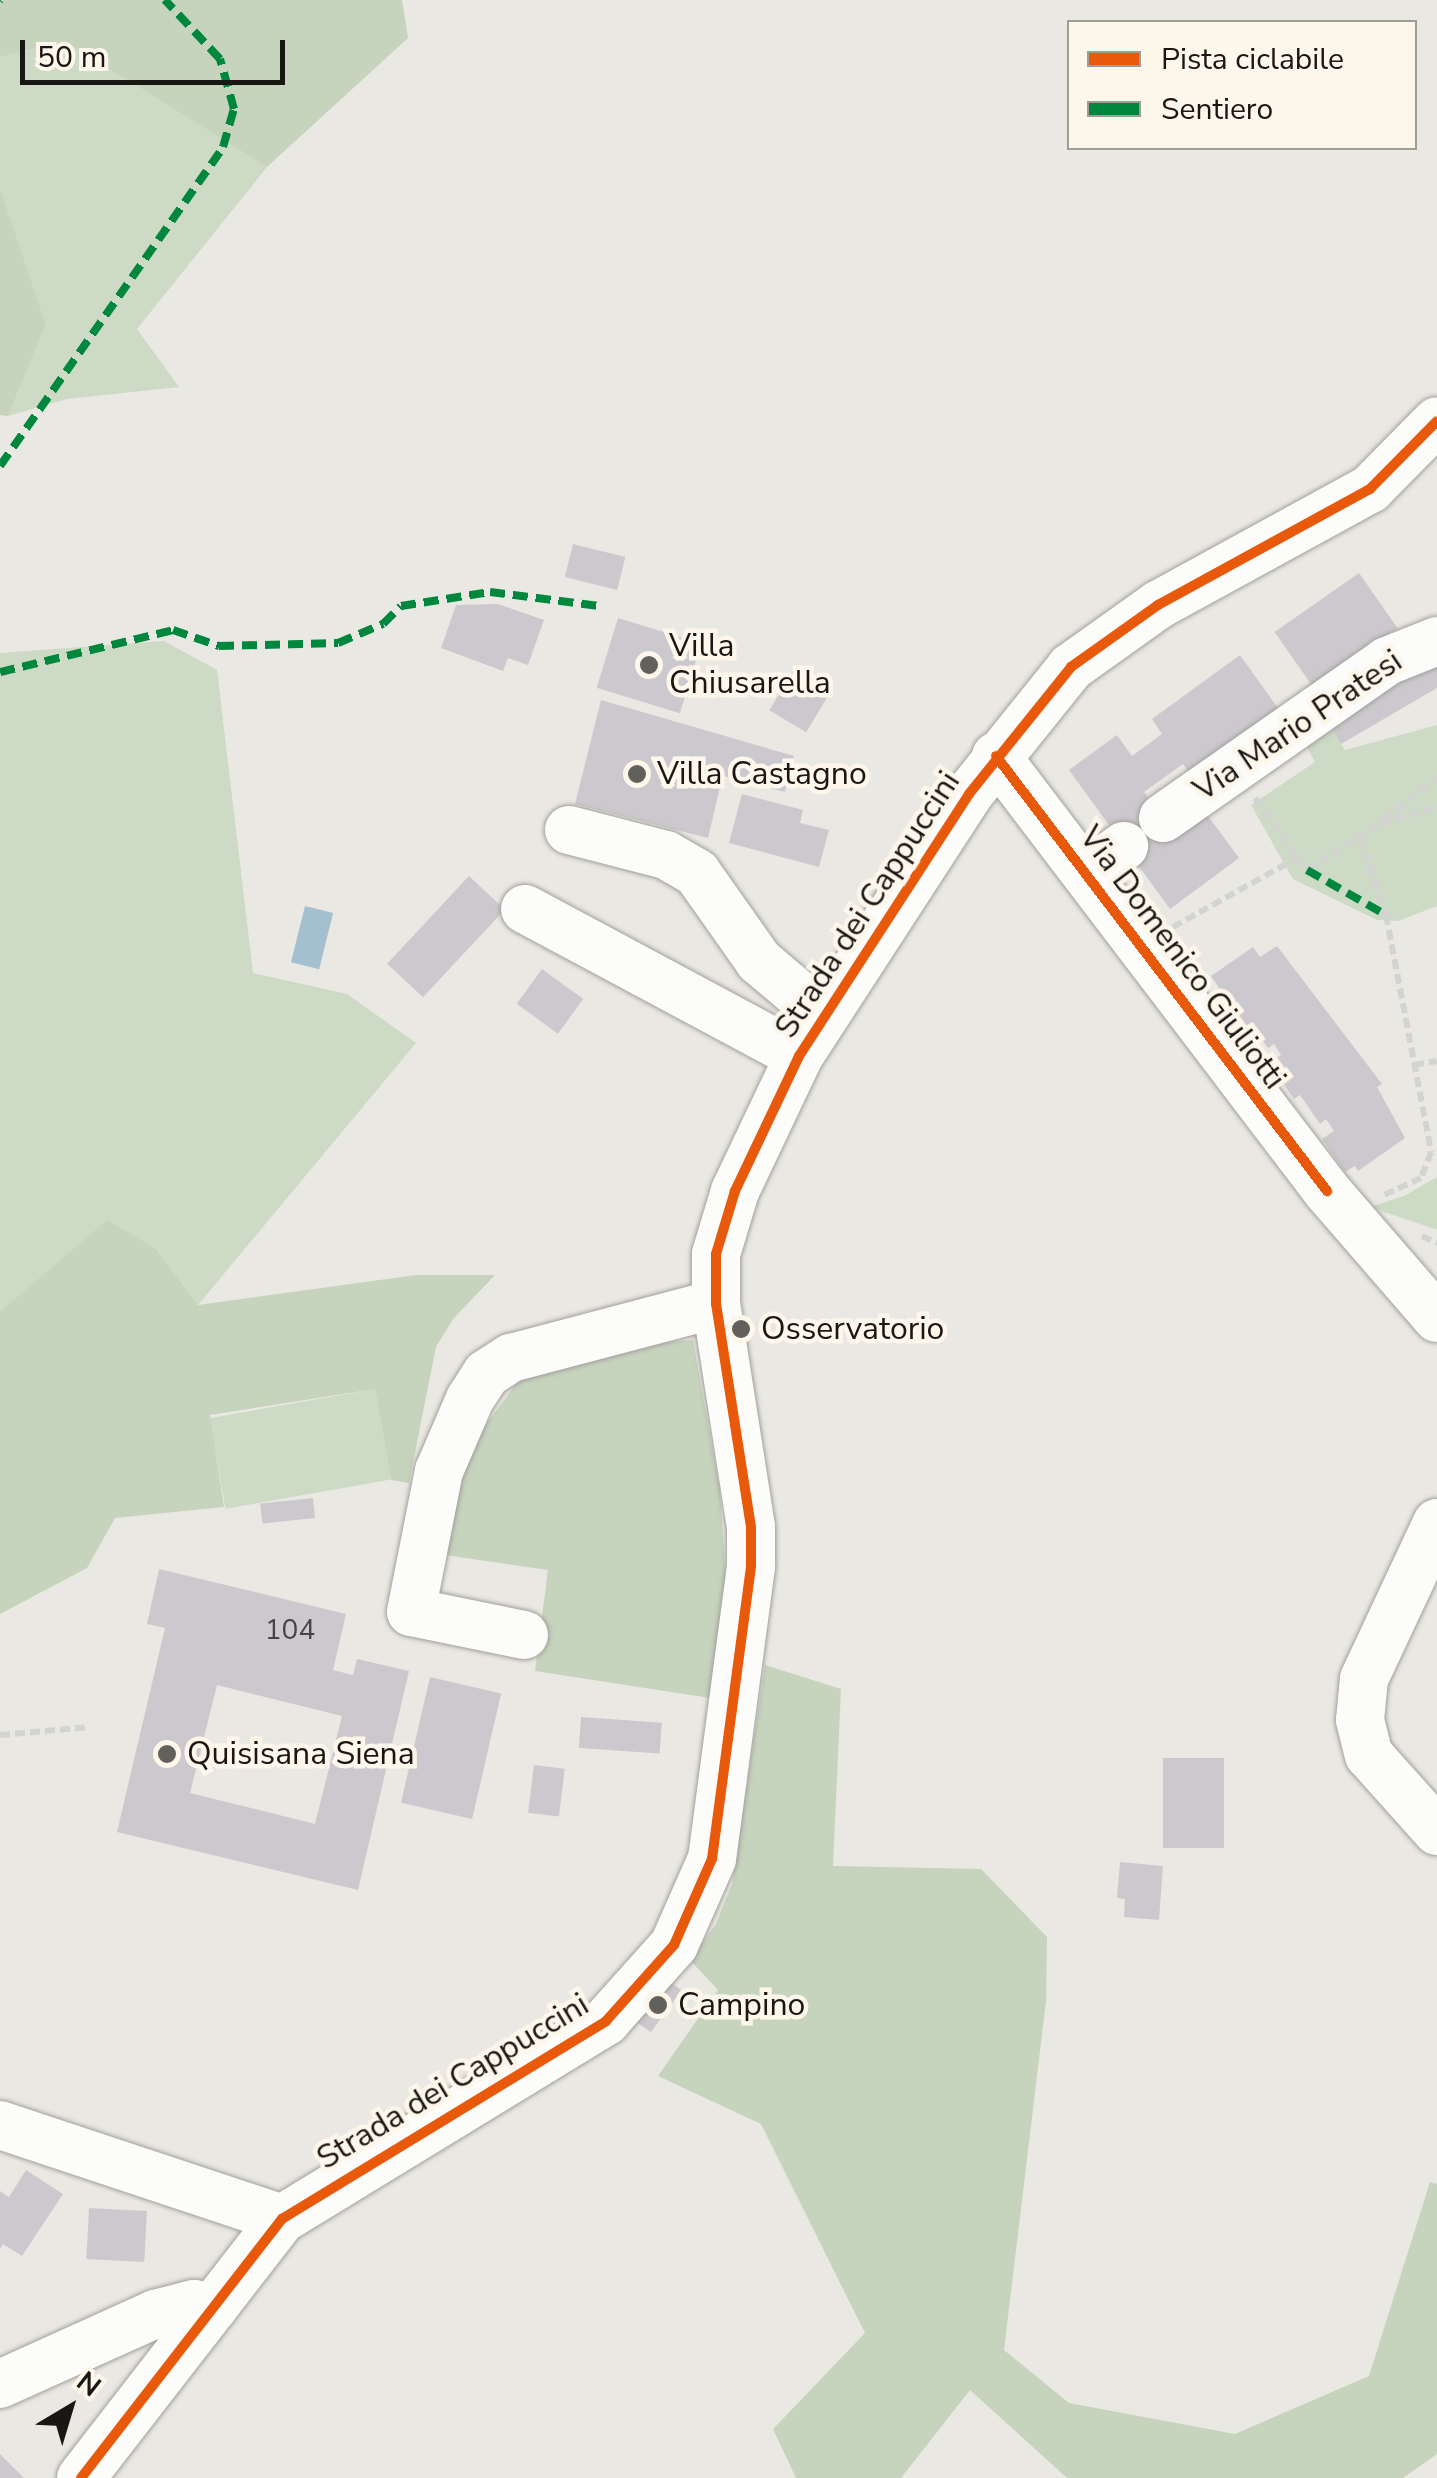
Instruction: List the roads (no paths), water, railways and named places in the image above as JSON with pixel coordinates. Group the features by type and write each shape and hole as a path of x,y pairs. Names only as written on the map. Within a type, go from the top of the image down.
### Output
{"street":[{"name":"Strada dei Cappuccini","path":"80,2478 282,2219 606,2021 651,1976 694,1912 717,1836 751,1566 751,1527 716,1304 714,1267 726,1212 798,1056 996,756 1071,667 1120,628 1355,499 1398,465 1437,421"},
{"name":"Via Mario Pratesi","path":"1163,818 1388,661 1437,641"},
{"name":"Via Domenico Giuliotti","path":"996,756 1105,859 1141,945 1327,1192 1437,1318"},
{"path":"568,830 666,855 697,872 760,961 823,1015"},
{"path":"525,909 798,1056"},
{"path":"524,1636 410,1612 439,1471 470,1399 486,1374 511,1358 716,1304"},
{"path":"1437,1522 1364,1679 1360,1720 1370,1754 1437,1830"},
{"path":"0,2125 282,2219"},
{"path":"0,2384 155,2314 194,2304 214,2307"}],"water":[{"path":"305,906 333,913 319,969 291,962"}],"place":[{"name":"Villa Chiusarella","path":"649,665"},
{"name":"Villa Castagno","path":"637,774"},
{"name":"Osservatorio","path":"741,1329"},
{"name":"Quisisana Siena","path":"167,1754"},
{"name":"Campino","path":"658,2005"}]}
